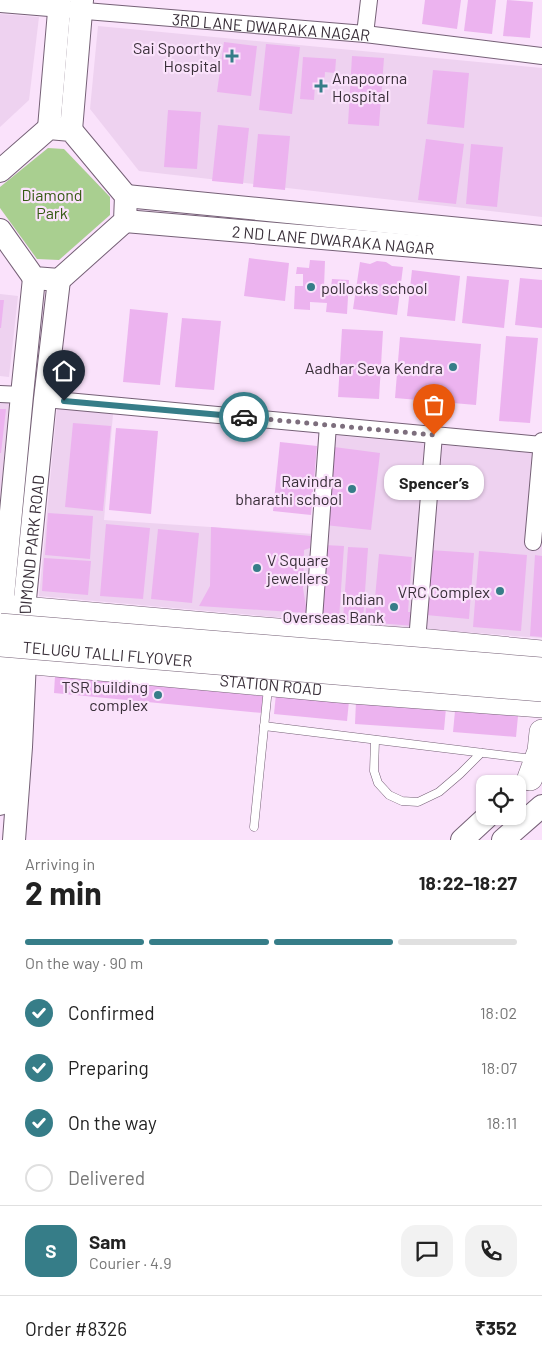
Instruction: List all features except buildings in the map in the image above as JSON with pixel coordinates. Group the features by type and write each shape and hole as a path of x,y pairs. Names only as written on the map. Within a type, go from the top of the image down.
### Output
{"main road":[{"path":"0,230 34,278 58,280 124,221 126,196 60,129 59,5"},
{"path":"0,171 60,129 82,6"},
{"name":"2 ND LANE DWARAKA NAGAR","path":"126,196 542,237"},
{"name":"2 ND LANE DWARAKA NAGAR","path":"124,221 542,257"},
{"name":"DIMOND PARK ROAD","path":"0,804 8,656 7,612 11,394 34,278"},
{"name":"DIMOND PARK ROAD","path":"7,612 45,399 58,280"},
{"path":"7,612 313,633 542,653"},
{"name":"TELUGU TALLI FLYOVER","path":"7,612 542,670"},
{"name":"DIMOND PARK ROAD","path":"8,656 21,747 14,840"},
{"name":"TELUGU TALLI FLYOVER","path":"8,656 542,689"},
{"name":"STATION ROAD","path":"8,656 269,684 542,705"},
{"path":"532,775 540,750 542,732"},
{"path":"503,840 542,806"},
{"path":"462,840 478,825"}],"street":[{"path":"365,34 370,0"},
{"name":"3RD LANE DWARAKA NAGAR","path":"0,4 82,6 365,34 542,56"},
{"path":"45,399 542,445"},
{"path":"313,633 328,425"},
{"path":"417,641 434,435"},
{"path":"534,542 542,441"}],"lane":[{"path":"254,828 269,684"},
{"path":"264,726 481,753 532,775"},
{"path":"375,740 374,771 378,784 389,795 402,801 418,802 440,792 481,753"}],"shaded area":[{"path":"0,14 39,17 29,100 0,127"},
{"path":"98,26 542,68 542,217 139,171 90,109"},
{"path":"0,294 18,296 9,377 0,376"},
{"path":"0,402 9,403 0,502"},
{"path":"57,408 113,414 104,520 315,534 308,620 39,596"},
{"path":"331,435 542,454 542,638 317,621"}],"green space":[{"name":"Diamond Park","path":"48,148 64,149 110,197 110,215 59,260 37,259 0,208 0,187"}],"way so far":[{"path":"244,417 434,435"}],"place":[{"name":"Sai Spoorthy Hospital","path":"232,56"},
{"name":"Anapoorna Hospital","path":"321,86"},
{"name":"pollocks school","path":"311,287"},
{"name":"Aadhar Seva Kendra","path":"453,367"},
{"name":"Spencer’s","path":"434,435"},
{"name":"Ravindra bharathi school","path":"352,489"},
{"name":"V Square jewellers","path":"257,568"},
{"name":"VRC Complex","path":"500,591"},
{"name":"Indian Overseas Bank","path":"394,607"},
{"name":"TSR building complex","path":"158,695"}],"route":[{"path":"64,401 244,417"}]}
